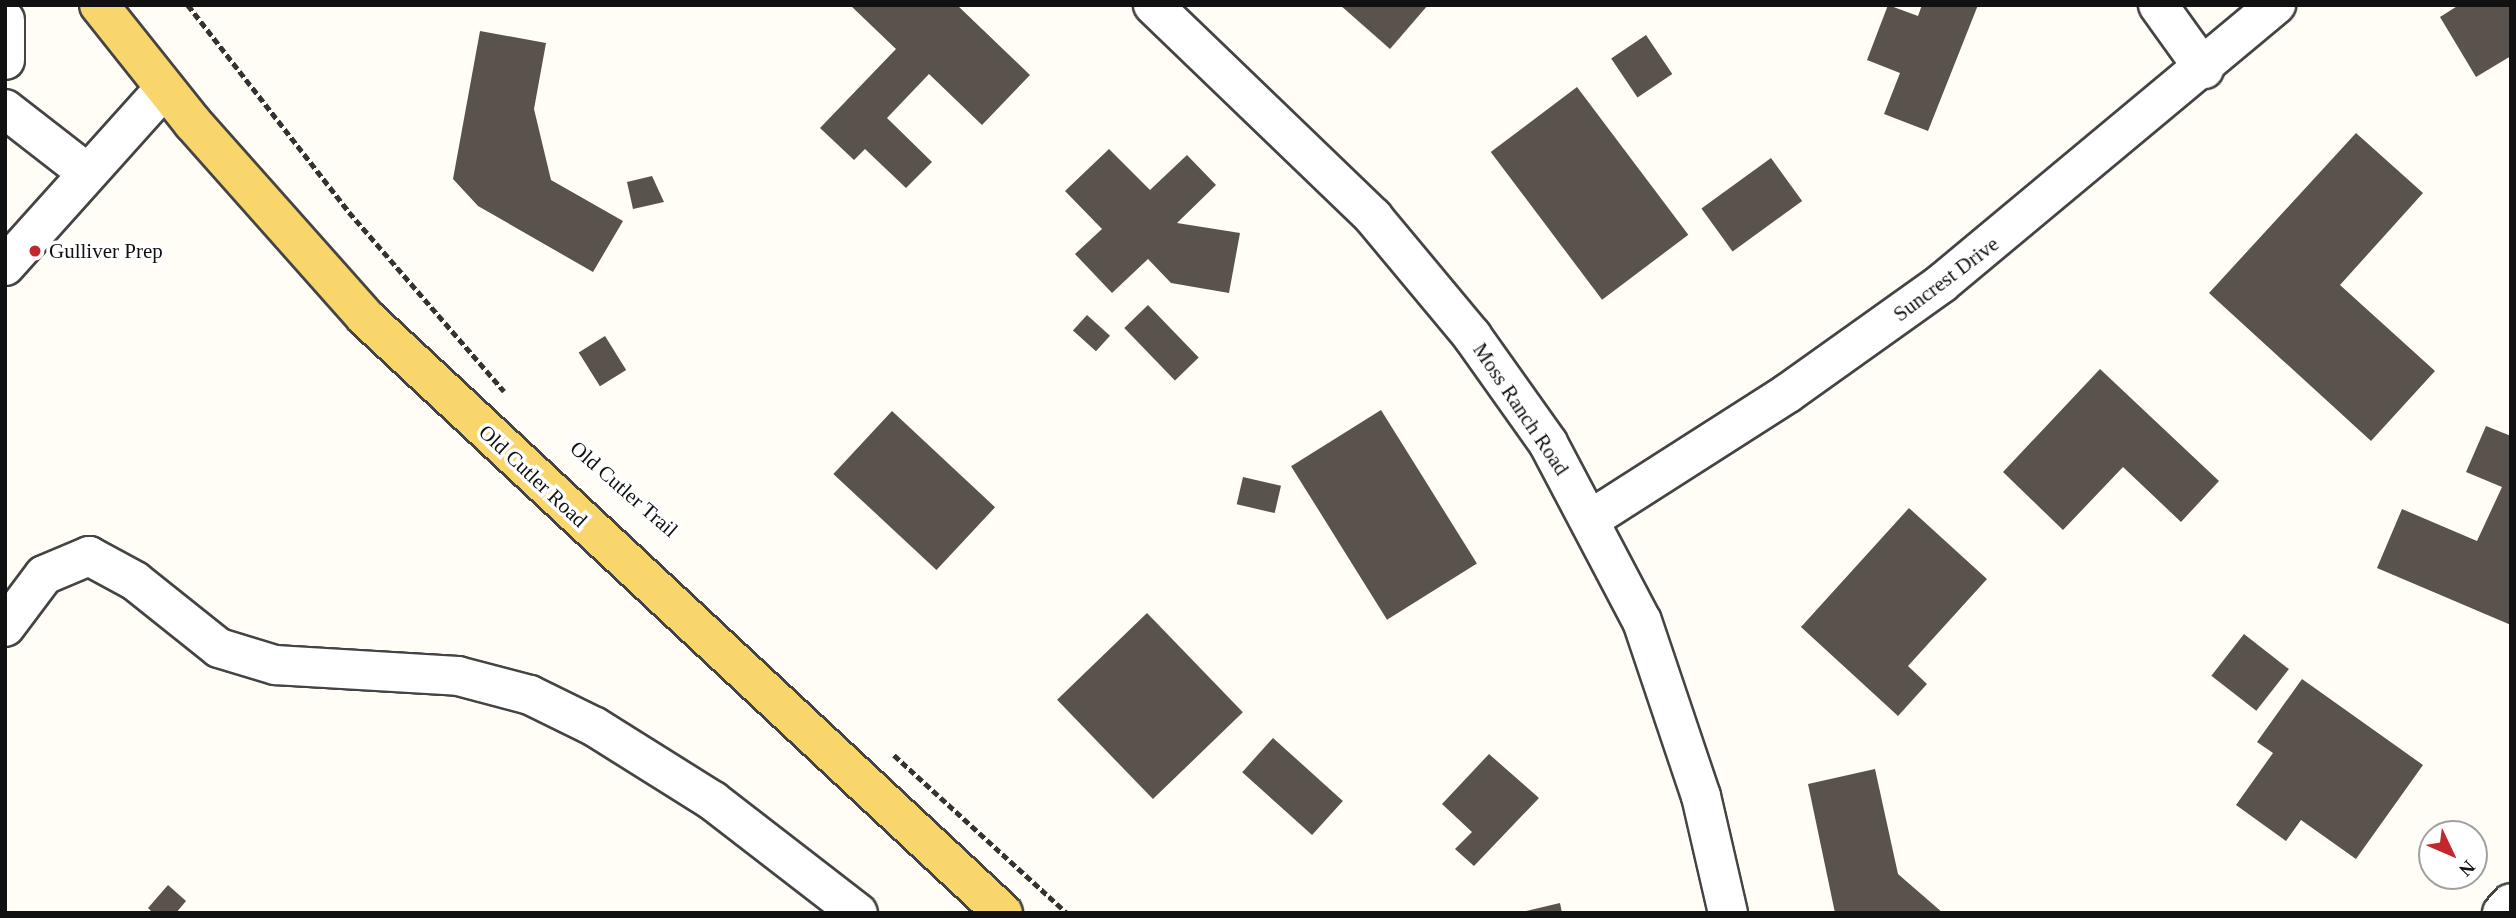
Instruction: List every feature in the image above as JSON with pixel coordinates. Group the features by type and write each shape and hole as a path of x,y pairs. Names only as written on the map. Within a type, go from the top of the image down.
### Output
{"main road":[{"name":"Old Cutler Road","path":"99,5 164,89 390,341 1003,913"}],"street":[{"name":"Moss Ranch Road","path":"1153,5 1373,217 1509,386 1591,519 1642,621 1700,796 1728,913"},
{"path":"2158,5 2204,69"},
{"name":"Suncrest Drive","path":"1591,519 1867,338 2027,218 2276,5"},
{"path":"5,20 5,60"},
{"path":"5,265 85,171 164,89"},
{"path":"5,109 85,171"},
{"path":"5,628 44,575 89,556 135,582 219,648 275,665 458,676 530,695 595,727 713,801 858,913"},
{"path":"2502,913 2511,903"}],"path":[{"path":"188,5 348,212 511,400"},
{"path":"882,744 1068,913"}],"building":[{"path":"850,5 957,5 1030,75 982,125 929,74 887,118 932,162 906,188 865,149 854,160 820,128 896,49"},
{"path":"1340,5 1428,5 1390,49"},
{"path":"1888,5 1918,16 1922,5 1978,5 1928,131 1884,114 1900,73 1867,60"},
{"path":"2459,5 2511,5 2511,56 2476,77 2440,17"},
{"path":"480,31 546,43 534,109 551,180 623,221 593,272 478,206 453,179"},
{"path":"1646,35 1672,74 1637,97 1611,58"},
{"path":"1577,87 1688,235 1602,300 1491,152"},
{"path":"2356,133 2423,193 2340,285 2435,371 2371,441 2209,293"},
{"path":"1109,149 1150,190 1187,155 1216,185 1177,223 1240,233 1229,293 1171,283 1148,259 1112,293 1075,254 1102,229 1065,191"},
{"path":"1771,158 1802,201 1733,251 1701,209"},
{"path":"652,176 664,202 633,209 627,182"},
{"path":"1148,305 1199,358 1175,380 1124,328"},
{"path":"1087,315 1110,336 1096,351 1073,331"},
{"path":"605,336 626,370 600,386 579,352"},
{"path":"2100,369 2219,481 2181,522 2123,467 2063,530 2003,472"},
{"path":"1381,410 1477,563 1387,620 1291,466"},
{"path":"892,411 995,507 936,570 833,474"},
{"path":"2486,426 2511,436 2511,625 2377,568 2402,509 2477,541 2502,487 2466,472"},
{"path":"1243,477 1281,486 1275,513 1237,504"},
{"path":"1909,508 1987,579 1908,666 1927,684 1898,716 1801,627"},
{"path":"1147,613 1243,712 1153,799 1057,700"},
{"path":"2244,634 2289,669 2256,711 2211,676"},
{"path":"2302,679 2423,765 2356,859 2301,820 2286,841 2236,805 2273,753 2257,742"},
{"path":"1273,738 1343,801 1312,835 1242,772"},
{"path":"1489,754 1539,798 1474,866 1455,849 1472,832 1442,804"},
{"path":"1875,769 1898,874 1943,913 1835,913 1808,784"},
{"path":"168,885 186,901 176,913 153,913 148,908"},
{"path":"1560,903 1562,913 1522,913 1522,912"}],"place":[{"name":"Gulliver Prep","path":"35,251"}]}
